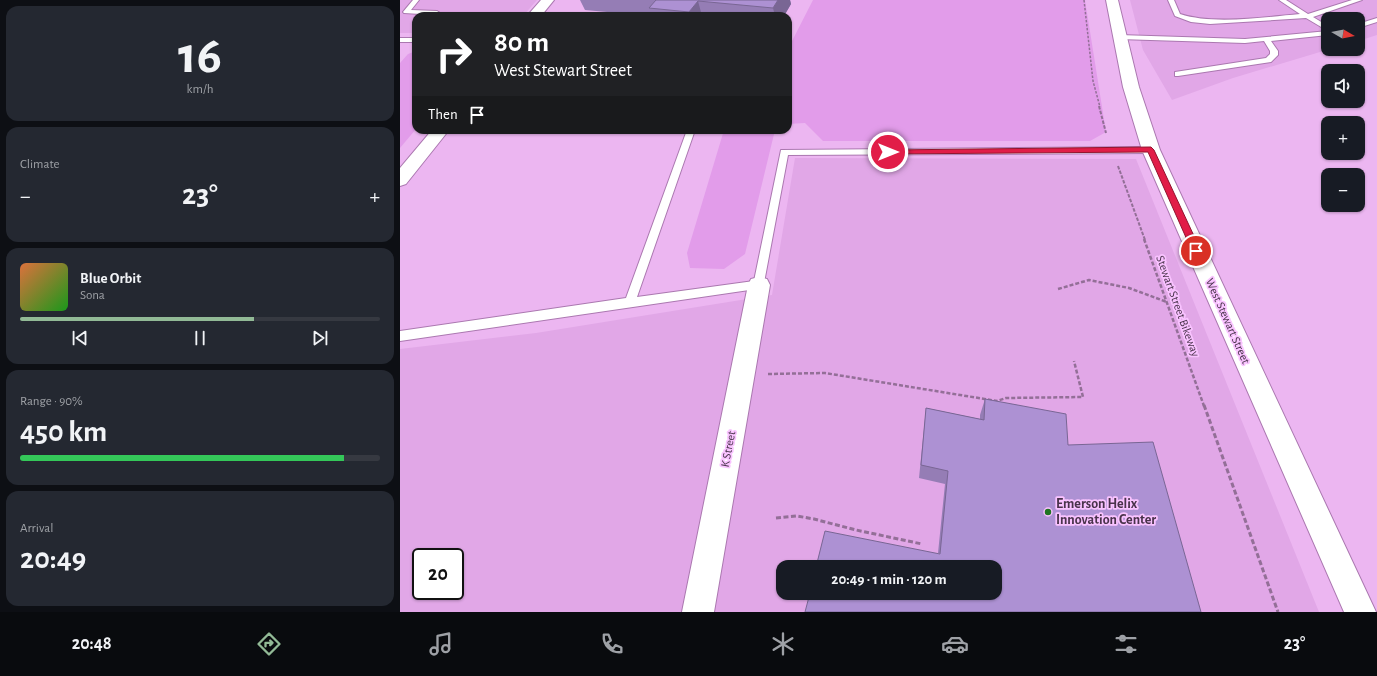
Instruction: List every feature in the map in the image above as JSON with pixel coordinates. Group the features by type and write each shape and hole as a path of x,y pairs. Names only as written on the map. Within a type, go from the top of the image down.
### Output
{"main road":[{"path":"538,12 548,0"},
{"name":"West Stewart Street","path":"1112,0 1131,87 1151,150 1360,612"},
{"path":"400,180 438,134"},
{"name":"K Street","path":"698,612 758,286"}],"lane":[{"path":"412,12 406,12 416,0"},
{"path":"1171,0 1177,15 1191,20 1210,22 1308,16 1359,0"},
{"path":"1282,0 1321,24"},
{"path":"1365,24 1377,20"},
{"path":"1119,37 1245,41 1321,34"},
{"path":"400,40 412,38"},
{"path":"1178,74 1268,60 1274,55 1274,51 1267,40"},
{"path":"630,302 690,134"},
{"path":"400,336 630,302 758,286 784,152 1151,150"}],"path":[{"name":"Stewart Street Bikeway","path":"1084,0 1093,81 1112,150 1278,612"},
{"path":"1058,289 1089,280 1129,288 1167,302"},
{"path":"763,374 825,373 997,401 1006,398 1083,396 1074,362"},
{"path":"776,518 797,516 814,518 856,530 922,544"}],"shaded area":[{"path":"400,0 537,0 526,12 412,12 412,33 400,33"},
{"path":"813,0 1085,0 1106,132 1090,141 823,141 805,123 792,124 792,41"},
{"path":"1130,0 1377,0 1377,35 1365,39 1365,12 1321,12 1321,52 1233,78 1172,100 1143,50"},
{"path":"412,52 412,134 400,148 400,63 408,54"},
{"path":"723,134 774,134 745,254 724,269 690,268 687,253"},
{"path":"795,158 1136,159 1319,612 400,612 400,349 536,333 772,295"}],"building":[{"path":"656,0 778,0 773,8 698,1 689,12 649,8"},
{"name":"Emerson Helix Innovation Center","path":"985,399 1066,414 1068,445 1153,442 1201,612 805,612 808,600 1002,600 1002,560 818,560 825,531 940,554 948,471 921,465 926,408 984,420"}],"place":[{"name":"Emerson Helix Innovation Center","path":"1048,512"}],"route":[{"path":"888,152 1151,150 1196,251"}]}
